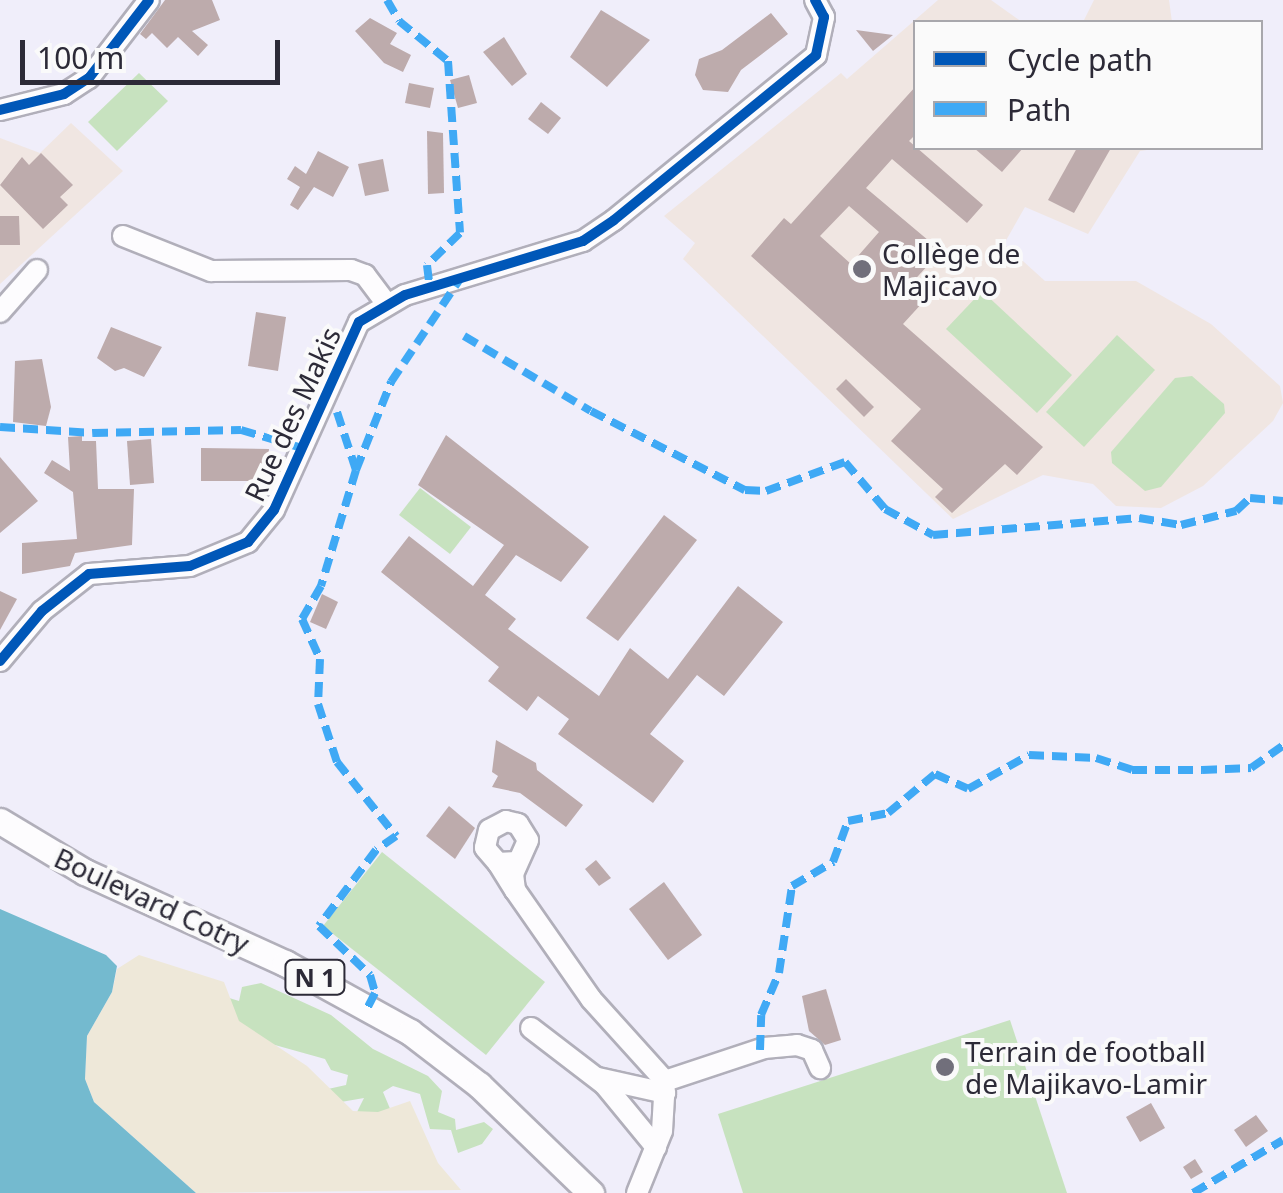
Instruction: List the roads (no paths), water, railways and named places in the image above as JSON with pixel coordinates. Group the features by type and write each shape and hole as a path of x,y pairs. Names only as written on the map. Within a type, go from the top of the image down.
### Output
{"main road":[{"name":"Boulevard Cotry","path":"0,821 85,872 286,962 410,1032 479,1085 590,1193"}],"street":[{"path":"0,110 64,94 90,78 149,0"},
{"name":"Rue des Makis","path":"4,653 42,612 88,574 190,566 248,542 274,510 347,340 386,302 583,241 614,220 816,54 824,16 815,0"},
{"path":"123,236 210,271 351,270 365,275 386,302"},
{"path":"0,312 37,270"},
{"path":"507,863 515,890 591,998 665,1087 656,1147 637,1193"},
{"path":"531,1028 596,1078 656,1147"},
{"path":"596,1078 665,1087 764,1048 798,1045 812,1050 820,1068"}],"water":[{"path":"0,909 106,955 117,966 112,992 87,1036 85,1079 94,1102 196,1193 0,1193"}],"place":[{"name":"Collège de Majicavo","path":"862,269"},
{"name":"Terrain de football de Majikavo-Lamir","path":"945,1067"}]}
